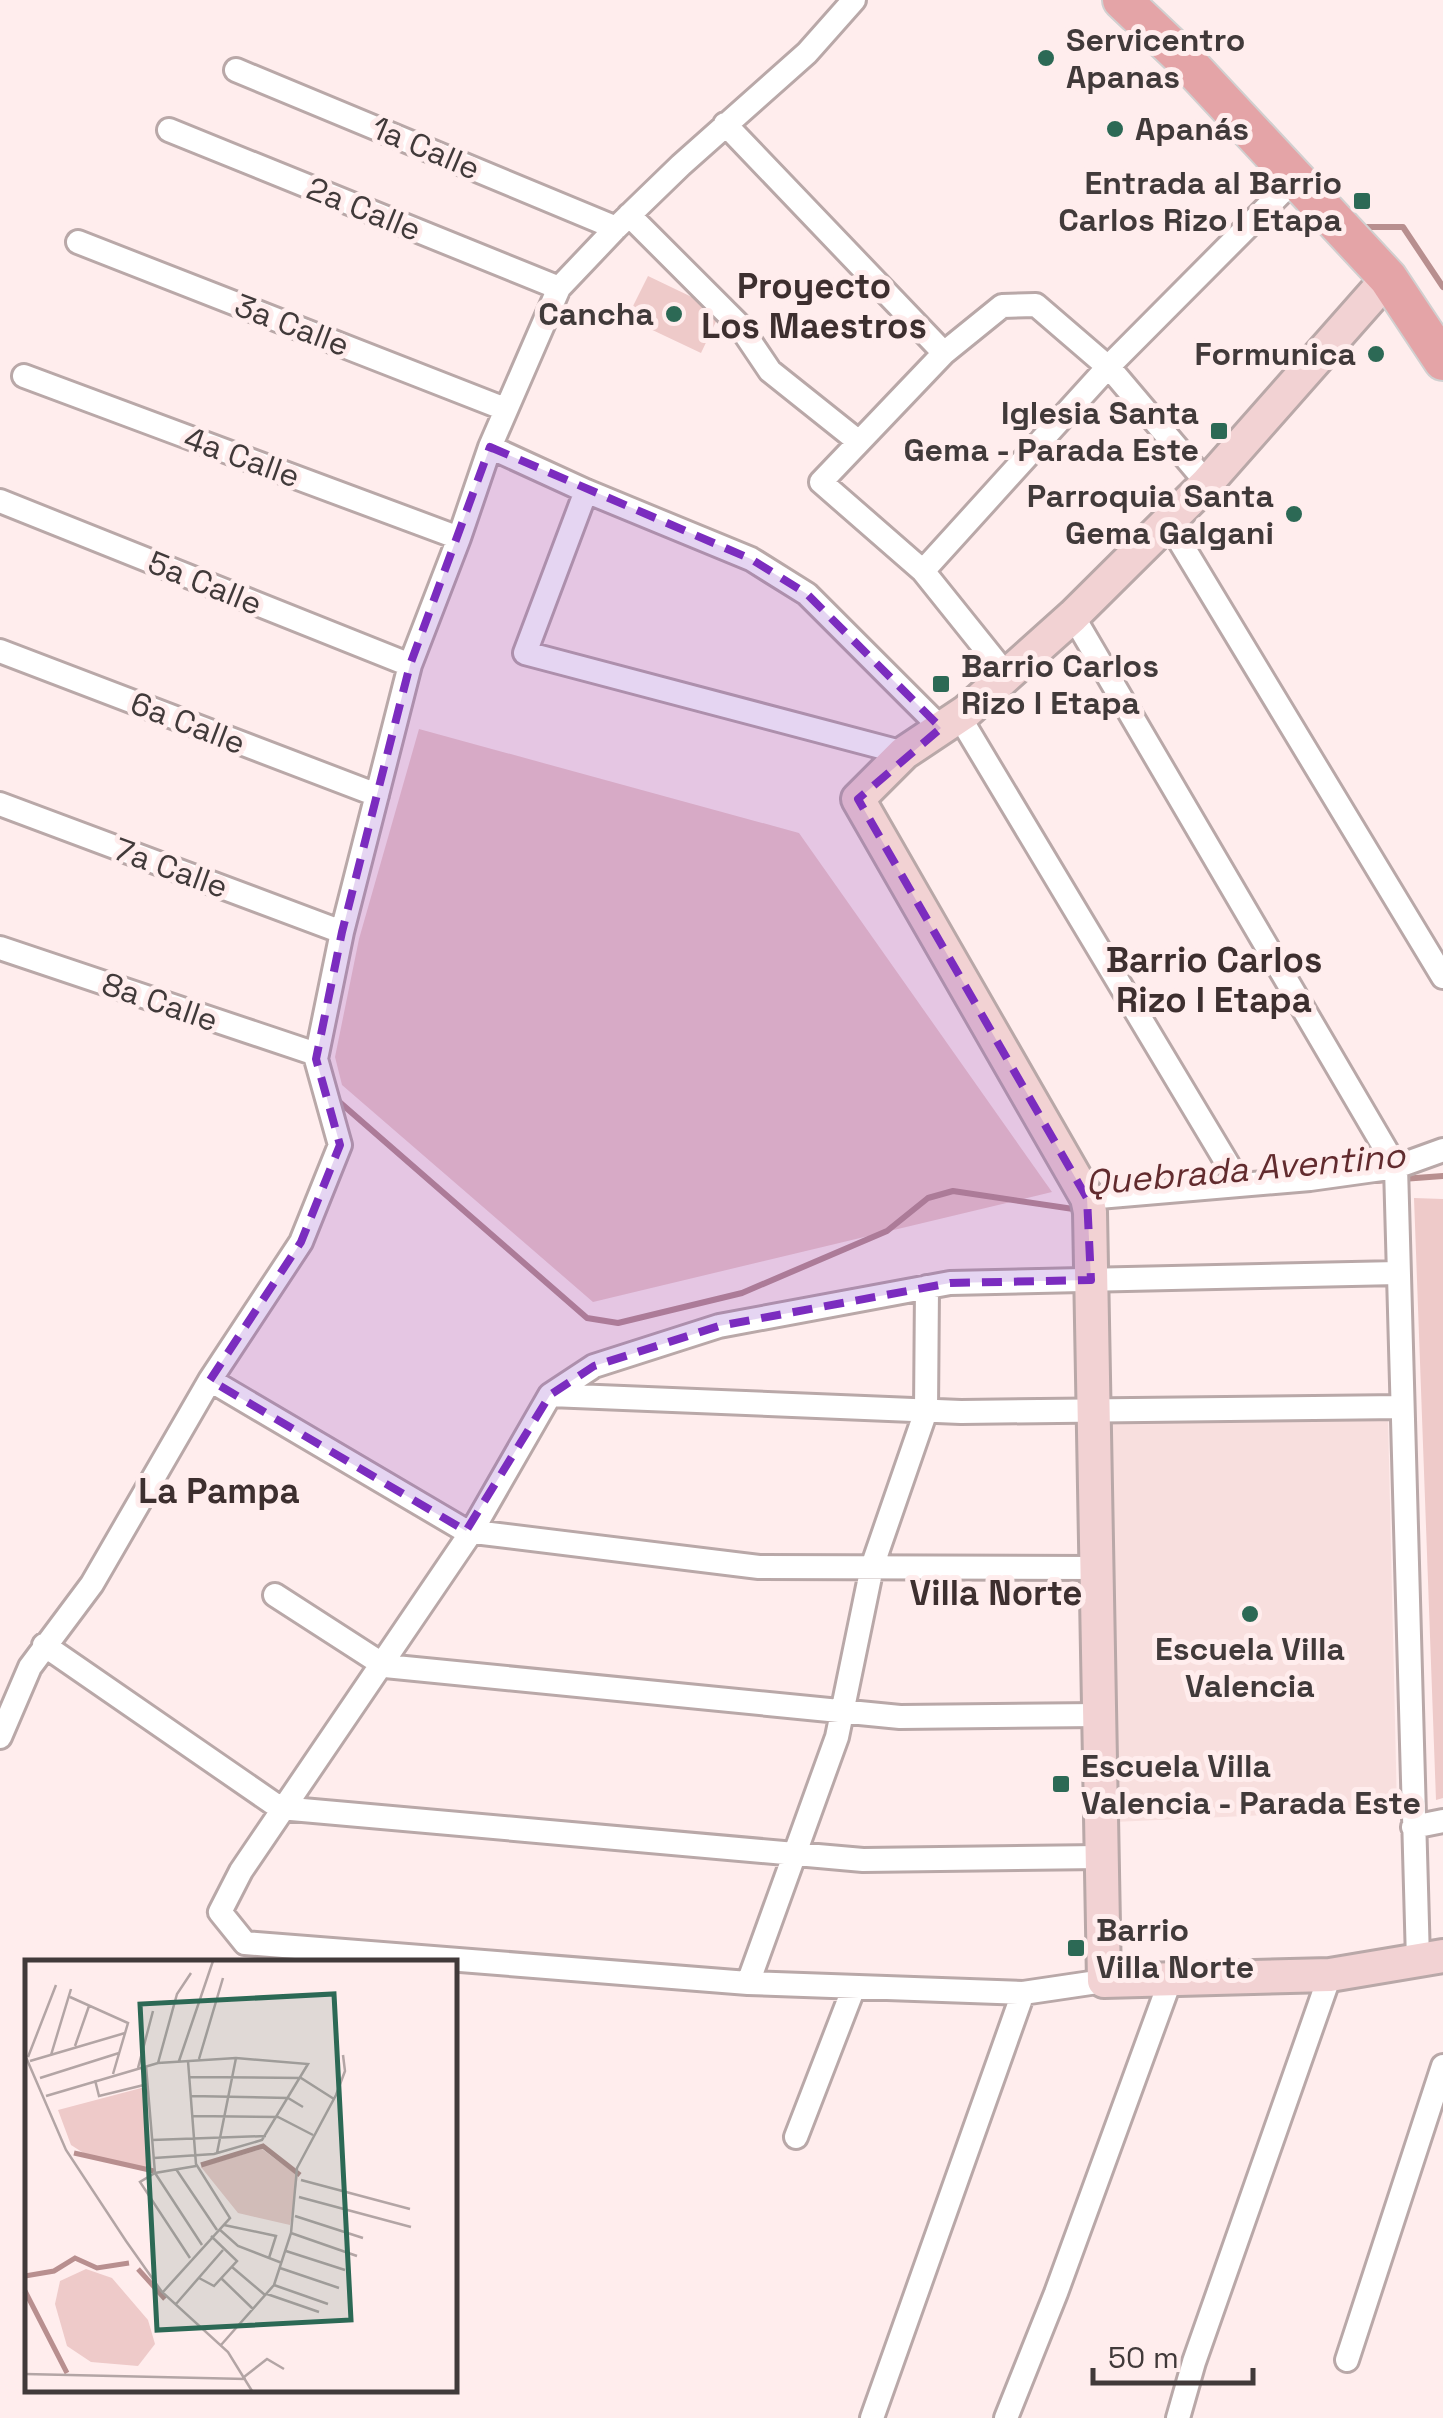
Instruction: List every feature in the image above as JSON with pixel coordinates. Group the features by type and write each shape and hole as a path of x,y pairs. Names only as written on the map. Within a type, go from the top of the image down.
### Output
{"main road":[{"path":"1122,0 1182,57 1388,278 1443,360"}],"street":[{"path":"0,1736 30,1667 92,1584 210,1380 301,1242 340,1145 316,1059 342,932 410,665 505,409 559,288 622,221 807,53 854,0"},
{"name":"1a Calle","path":"236,70 622,221"},
{"path":"726,124 944,352"},
{"name":"2a Calle","path":"168,130 559,288"},
{"path":"923,571 1108,367 1294,180"},
{"path":"622,221 739,325 770,371 858,442"},
{"name":"3a Calle","path":"78,242 505,409"},
{"path":"1104,1981 1091,1280 1086,1198 858,799 904,753 1008,677 1073,616 1207,483 1388,278"},
{"path":"1008,677 923,571 821,482 944,352 1002,306 1036,304 1108,367 1207,483"},
{"name":"4a Calle","path":"24,376 459,538"},
{"path":"490,447 750,559 807,594 950,722 1239,1183"},
{"path":"586,491 524,653 904,753"},
{"name":"5a Calle","path":"0,501 410,665"},
{"path":"1168,522 1443,977"},
{"path":"1073,616 1396,1167 1413,1827 1430,1958 1330,1975 1104,1981 1024,1993 748,1982 245,1943 220,1912 242,1871 472,1532 550,1395 594,1366 719,1326 950,1283 1398,1273"},
{"name":"6a Calle","path":"0,651 377,795"},
{"name":"7a Calle","path":"0,804 342,932"},
{"name":"8a Calle","path":"0,948 316,1054 316,1059"},
{"path":"1086,1198 1396,1167 1443,1150"},
{"path":"748,1982 837,1737 872,1567 926,1410 926,1287"},
{"path":"210,1380 472,1532 759,1567 1096,1568"},
{"path":"550,1395 926,1410 1401,1408"},
{"path":"275,1595 382,1664 900,1717 1099,1716"},
{"path":"44,1645 284,1809 863,1860 1102,1857"},
{"path":"1413,1827 1443,1821"},
{"path":"1178,2418 1194,2362 1330,1975"},
{"path":"1006,2418 1170,1981"},
{"path":"796,2137 854,1986"},
{"path":"872,2418 1024,1993"},
{"path":"1347,2360 1443,2066"}],"highlighted area":[{"path":"490,447 751,559 807,594 941,728 858,799 1087,1198 1091,1280 950,1283 719,1326 594,1366 550,1395 466,1531 210,1380 301,1242 340,1145 316,1059 342,932 410,665"}],"shaded area":[{"name":"Cancha","path":"648,276 721,311 701,353 627,318"},
{"path":"419,729 799,833 1052,1192 593,1302 342,1085 335,1057 359,939"},
{"path":"1414,1198 1443,1199 1443,1798 1436,1800"},
{"name":"Escuela Villa Valencia","path":"1102,1419 1388,1419 1397,1809 1114,1822"}],"waterway":[{"path":"1359,227 1403,227 1443,287"},
{"name":"Quebrada Aventino","path":"336,1099 587,1318 618,1323 742,1293 887,1231 928,1198 953,1191 1080,1210"},
{"name":"Quebrada Aventino","path":"1375,1181 1443,1176"}],"place":[{"name":"Servicentro Apanas","path":"1046,58"},
{"name":"Apanás","path":"1115,129"},
{"name":"Entrada al Barrio Carlos Rizo I Etapa","path":"1362,201"},
{"name":"Cancha","path":"674,314"},
{"name":"Formunica","path":"1376,354"},
{"name":"Iglesia Santa Gema - Parada Este","path":"1219,431"},
{"name":"Parroquia Santa Gema Galgani","path":"1294,514"},
{"name":"Barrio Carlos Rizo I Etapa","path":"941,684"},
{"name":"Escuela Villa Valencia","path":"1250,1614"},
{"name":"Escuela Villa Valencia - Parada Este","path":"1061,1784"},
{"name":"Barrio Villa Norte","path":"1076,1948"}],"district":[{"name":"Proyecto Los Maestros","path":"814,306"},
{"name":"Barrio Carlos Rizo I Etapa","path":"1214,980"},
{"name":"La Pampa","path":"219,1491"},
{"name":"Villa Norte","path":"996,1593"}]}
